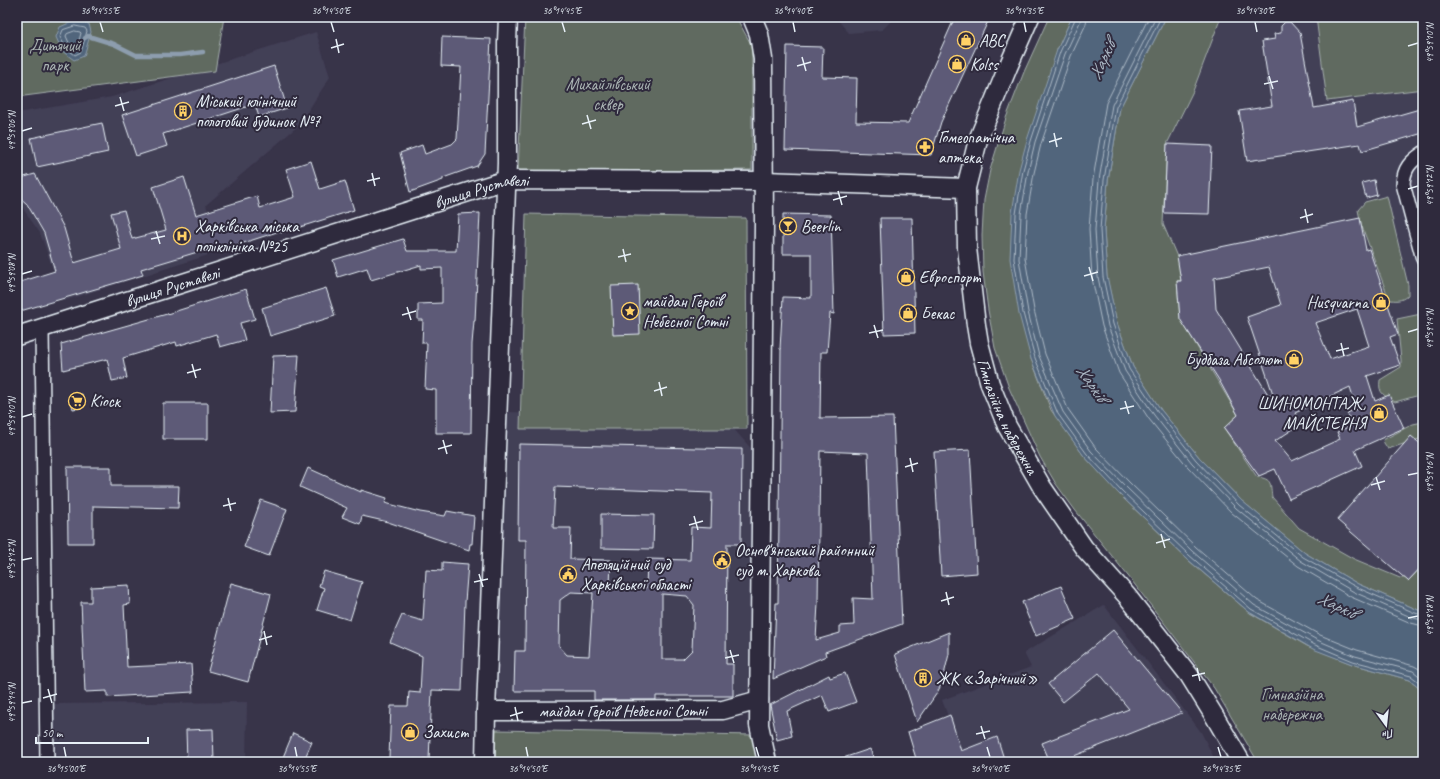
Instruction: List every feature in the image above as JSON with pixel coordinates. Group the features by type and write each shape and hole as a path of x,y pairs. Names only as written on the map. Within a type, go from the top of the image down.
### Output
{"main road":[{"path":"485,762 506,180 506,43 508,17"},
{"path":"752,17 759,34 763,60 764,181 759,725 767,762"},
{"name":"Гімназійна набережна","path":"1030,17 978,140 966,188 967,248 979,343 990,384 1007,426 1042,487 1084,548 1127,596 1189,675 1216,717 1240,762"},
{"name":"вулиця Руставелі","path":"17,336 506,180 764,181 966,188"},
{"name":"майдан Героїв Небесної Сотні","path":"486,712 723,710 759,700"}],"street":[{"path":"1423,153 1410,162 1403,176 1404,192 1423,259"},
{"path":"42,328 47,762"}],"shaded area":[{"path":"835,17 895,17 882,30 849,33"},
{"path":"1166,17 1423,17 1423,147 1403,160 1397,179 1423,282 1423,612 1305,553 1117,323 1107,276 1104,230 1108,181 1113,149 1120,108"},
{"path":"316,32 330,77 298,126 206,205 221,251 64,301 40,233 17,200 17,177 24,174 17,150 17,113 112,97"},
{"path":"1423,160 1423,228 1407,171"},
{"path":"505,412 724,418 755,453 751,688 729,704 507,706 496,696"},
{"path":"1104,605 1201,732 1216,762 1005,762 996,737 961,751 942,700 1031,667 1024,653"},
{"path":"247,702 246,762 54,762 52,704"}],"green space":[{"name":"Дитячий парк","path":"17,17 224,17 215,71 17,97"},
{"name":"Михайлівський сквер","path":"525,17 736,17 752,46 752,170 518,172"},
{"name":"Гімназійна набережна","path":"1049,17 1072,17 1057,50 1031,359 1051,410 1084,456 1124,499 1188,560 1250,613 1307,646 1352,664 1410,680 1423,690 1423,755 1412,762 1258,762 1214,688 1132,581 1075,510 1056,484 1040,457 1009,388 995,348 983,272 982,235 984,200 990,170 1006,118 1024,72"},
{"path":"1166,17 1221,17 1193,91 1167,144 1163,224 1187,280 1177,281 1180,318 1238,415 1224,428 1257,477 1266,479 1270,483 1272,497 1299,528 1354,559 1400,578 1411,578 1421,567 1423,567 1423,612 1358,584 1305,553 1242,501 1199,457 1161,410 1133,367 1117,323 1107,278 1104,230 1108,181 1120,108"},
{"path":"1316,17 1423,17 1423,89 1327,101"},
{"path":"1387,196 1408,285 1408,295 1398,300 1391,300 1386,291 1361,224 1358,210 1365,202"},
{"path":"526,214 746,218 747,429 520,429"},
{"path":"1421,314 1423,315 1423,394 1395,402 1383,394 1380,388 1380,380 1401,367 1397,319"},
{"path":"1423,422 1423,439 1422,438 1388,449 1384,443 1383,440 1413,424"},
{"path":"496,730 753,735 759,762 495,762"}],"water":[{"name":"Харків","path":"1072,17 1166,17 1120,108 1108,181 1104,230 1107,276 1117,323 1133,367 1161,410 1199,457 1242,501 1305,553 1358,584 1423,612 1423,690 1410,680 1352,664 1313,649 1249,612 1186,558 1119,494 1084,456 1055,416 1031,359 1019,314 1010,259 1012,213 1019,170 1027,140 1057,50"},
{"path":"74,21 89,24 91,32 84,56 74,60 62,51 56,37 60,27"}],"building":[{"path":"955,17 990,17 941,122 931,155 785,150 787,46 823,47 822,77 857,78 856,122 908,123"},
{"path":"1285,22 1290,22 1300,33 1314,108 1353,101 1357,127 1423,108 1423,133 1362,151 1360,144 1247,161 1239,111 1272,106 1262,41 1275,39 1274,34 1281,33 1281,26"},
{"path":"442,37 491,39 485,154 477,166 410,192 400,153 422,145 425,154 452,144 457,139 461,67 441,66"},
{"name":"Міський клінічний пологовий будинок №7","path":"274,66 287,108 259,117 255,104 163,134 167,146 136,156 122,115"},
{"path":"102,123 108,152 37,167 31,138"},
{"path":"1167,144 1212,146 1209,214 1164,213"},
{"path":"311,161 320,189 345,181 354,210 281,233 280,231 225,249 224,244 141,269 143,275 17,312 17,283 55,271 44,233 27,204 17,195 17,179 35,174 64,228 74,263 121,249 111,213 124,210 132,239 166,230 153,187 184,177 196,215 257,196 260,208 295,197 286,169"},
{"path":"1374,180 1377,195 1366,198 1362,183"},
{"path":"480,213 475,321 472,344 471,433 436,433 436,390 425,389 427,343 422,343 423,320 418,320 418,304 442,303 442,268 421,269 421,265 371,280 367,268 338,277 333,260 403,239 407,251 456,251 458,214"},
{"path":"783,214 831,215 834,314 830,313 827,352 821,352 820,418 893,417 902,624 825,652 826,656 773,679 776,603 778,603 780,349 783,297 811,298 811,254 783,254","holes":["820,451 868,453 873,599 853,598 854,625 840,626 840,633 816,640 818,603"]},
{"path":"880,218 912,218 915,333 884,334"},
{"path":"1360,218 1366,250 1369,249 1398,334 1390,337 1400,365 1367,376 1375,401 1389,395 1404,428 1355,450 1362,466 1289,499 1275,469 1259,476 1224,428 1238,415 1219,380 1180,319 1177,281 1181,281 1177,256","holes":["1269,267 1281,305 1247,317 1273,394 1269,396 1216,309 1214,278","1357,309 1369,346 1330,359 1315,323","1350,387 1357,409 1347,413 1353,425 1337,432 1340,439 1292,461 1275,441 1301,424 1295,413"]},
{"path":"638,285 640,334 613,335 611,286"},
{"path":"326,288 335,316 270,336 262,308"},
{"path":"246,289 255,319 240,323 245,340 220,347 216,334 177,346 176,342 123,358 127,378 112,381 107,359 63,370 61,344 167,314"},
{"path":"299,355 295,412 270,413 273,356"},
{"name":"Кіоск","path":"82,394 84,407 73,409 70,396"},
{"path":"163,403 208,403 208,439 163,439"},
{"path":"1411,436 1423,446 1423,565 1408,581 1337,520"},
{"name":"Апеляційний суд Харківської області","path":"519,444 742,449 741,544 727,544 726,664 733,664 733,696 656,696 656,700 594,700 594,691 514,691 515,651 525,651 526,540 518,540","holes":["555,487 712,493 711,528 691,527 690,560 647,559 646,588 610,587 611,560 570,559 571,528 553,528","571,592 593,593 589,656 567,655 559,646 560,600","662,594 687,596 694,605 692,650 683,659 662,659"]},
{"path":"970,450 977,573 941,576 934,452"},
{"path":"67,467 111,467 111,486 179,486 178,508 93,506 93,543 68,543"},
{"path":"308,468 361,492 361,490 387,498 385,503 420,512 445,516 447,511 474,516 472,544 470,544 469,550 388,522 362,516 360,524 342,517 347,508 300,487"},
{"path":"261,500 287,509 269,556 244,547"},
{"path":"601,514 654,515 653,549 601,548"},
{"path":"442,562 468,564 465,602 462,691 432,690 429,760 389,758 391,706 408,706 409,692 420,693 422,656 390,642 402,615 423,621 426,570 442,571"},
{"path":"324,571 362,582 350,620 317,610 324,588 319,586"},
{"path":"231,583 271,594 248,682 208,671"},
{"path":"129,585 130,604 124,605 127,667 191,664 193,692 107,697 107,691 85,692 81,602 91,602 91,587"},
{"path":"1061,586 1075,619 1036,636 1022,602"},
{"path":"1113,630 1182,713 1059,762 1050,762 1042,743 1129,709 1099,673 1063,702 1048,684"},
{"name":"ЖК «Зарічний»","path":"949,632 949,654 942,683 917,722 895,654"},
{"path":"845,673 856,702 829,712 822,695 787,711 792,736 777,740 770,705 829,675 830,678"},
{"path":"950,715 961,751 997,737 1005,762 917,762 908,732"},
{"path":"213,729 214,762 187,762 186,730"},
{"path":"293,733 312,742 303,762 281,762"},
{"path":"870,749 875,762 837,762 837,760"}],"waterway":[{"path":"85,38 88,36 114,44 136,55 180,55 203,52"}],"place":[{"name":"ABC","path":"966,40"},
{"name":"Kolss","path":"957,64"},
{"name":"Міський клінічний пологовий будинок №7","path":"183,111"},
{"name":"Гомеопатічна аптека","path":"925,147"},
{"name":"Beеrlin","path":"788,226"},
{"name":"Харківська міська поліклініка №25","path":"182,236"},
{"name":"Евроспорт","path":"906,277"},
{"name":"Husqvarna","path":"1381,302"},
{"name":"майдан Героїв Небесної Сотні","path":"630,311"},
{"name":"Бекас","path":"908,313"},
{"name":"Будбаза Абсолют","path":"1294,359"},
{"name":"Кіоск","path":"77,401"},
{"name":"ШИНОМОНТАЖ, МАЙСТЕРНЯ","path":"1379,413"},
{"name":"Основ'янський районний суд м. Харкова","path":"722,560"},
{"name":"Апеляційний суд Харківської області","path":"568,574"},
{"name":"ЖК «Зарічний»","path":"923,678"},
{"name":"Захист","path":"410,732"}]}
